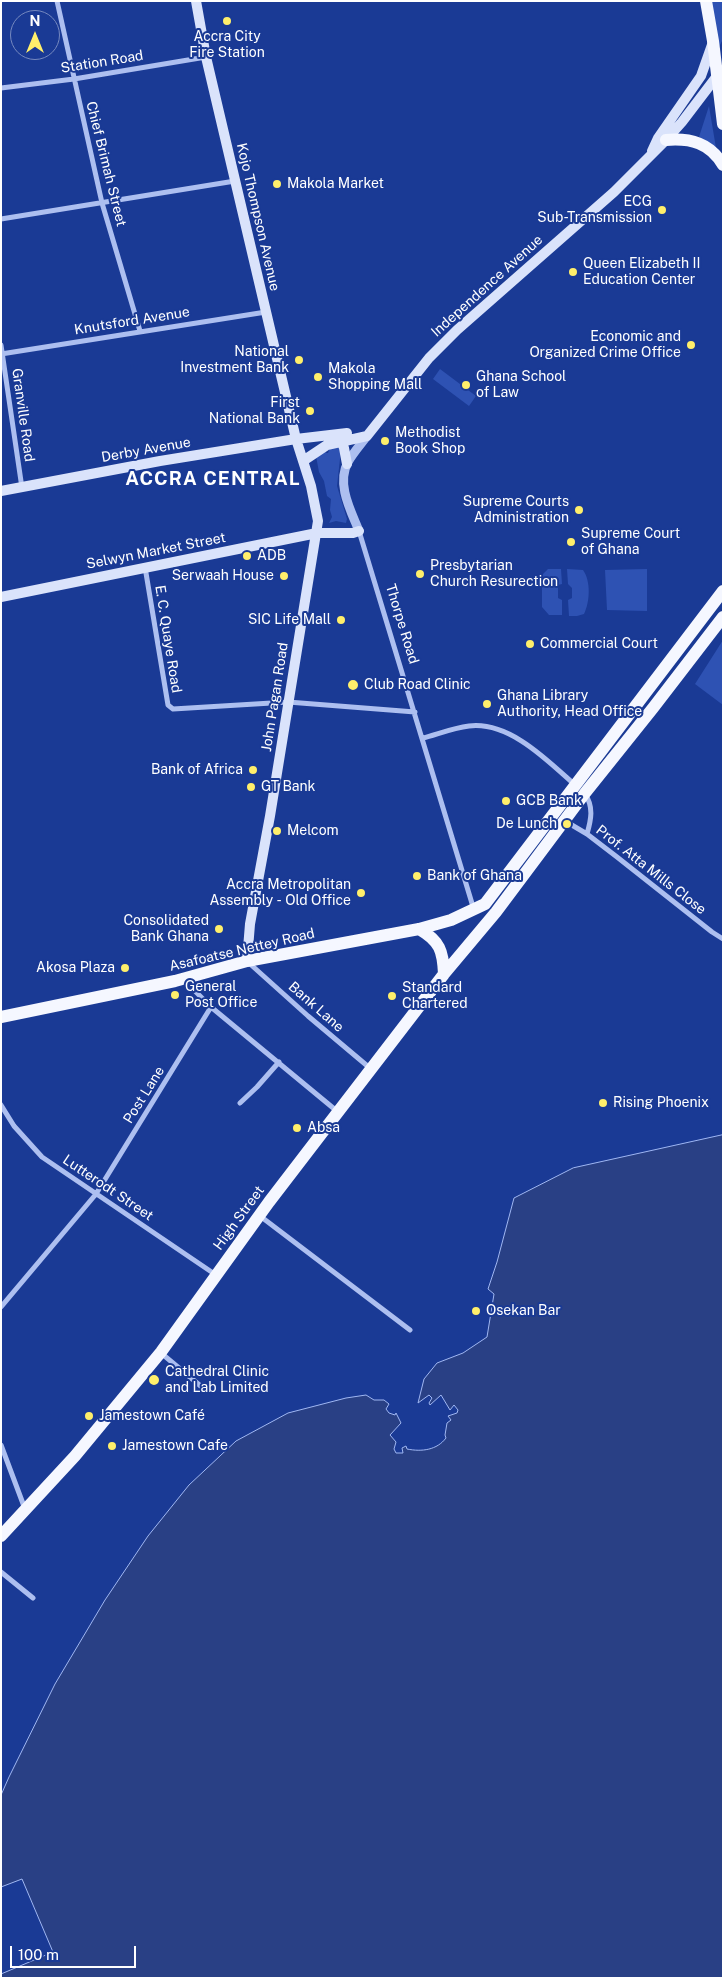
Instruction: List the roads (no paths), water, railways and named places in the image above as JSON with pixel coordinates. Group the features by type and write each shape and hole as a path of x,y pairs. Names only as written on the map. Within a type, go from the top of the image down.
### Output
{"main road":[{"name":"Kojo Thompson Avenue","path":"196,1 206,57 296,439"},
{"path":"706,1 723,124"},
{"path":"650,154 658,138 701,76 713,41"},
{"path":"650,154 666,140 716,76 723,62"},
{"path":"666,140 679,139 697,142 713,150 723,165"},
{"name":"Independence Avenue","path":"370,432 419,368 457,330 614,192 650,154"},
{"path":"296,439 370,432"},
{"path":"303,461 323,447 370,432"},
{"name":"John Pagan Road","path":"248,961 250,924 301,614 317,533 316,508 296,439"},
{"name":"Derby Avenue","path":"1,491 160,461 296,439"},
{"path":"341,440 347,464"},
{"name":"Selwyn Market Street","path":"1,597 317,533 353,533 359,531"},
{"path":"580,789 723,591"},
{"path":"496,912 480,907 580,789 653,708 723,617"},
{"name":"High Street","path":"1,1536 75,1456 161,1352 338,1112 444,974 496,912 564,821 580,789"},
{"name":"Asafoatse Nettey Road","path":"1,1017 183,979 248,961 419,929 451,920 480,907"},
{"path":"419,929 436,941 441,950 444,974"}],"street":[{"name":"Chief Brimah Street","path":"57,1 102,203 140,331"},
{"name":"Station Road","path":"1,88 74,79 206,57"},
{"path":"1,219 235,181"},
{"name":"Knutsford Avenue","path":"2,354 266,312"},
{"name":"Granville Road","path":"1,345 22,488"},
{"path":"347,464 370,432"},
{"name":"Thorpe Road","path":"347,464 344,483 346,497 359,531 414,712 480,907"},
{"name":"E. C. Quaye Road","path":"145,567 170,708 288,702 414,712"},
{"path":"423,738 470,726 502,732 518,738 535,750 580,789 589,800 592,819 587,834"},
{"name":"Prof. Atta Mills Close","path":"564,821 587,834 723,939"},
{"name":"Bank Lane","path":"248,961 371,1070"},
{"path":"183,979 211,1007 338,1112"},
{"name":"Post Lane","path":"1,1307 96,1194 211,1007"},
{"path":"240,1103 257,1087 278,1062"},
{"name":"Lutterodt Street","path":"1,1105 14,1126 42,1157 216,1275"},
{"path":"260,1216 410,1330"},
{"path":"161,1352 203,1388"},
{"path":"1,1445 25,1509"},
{"path":"1,1572 33,1598"}],"place":[{"name":"Accra City Fire Station","path":"227,21"},
{"name":"Makola Market","path":"277,184"},
{"name":"ECG Sub-Transmission","path":"662,210"},
{"name":"Queen Elizabeth II Education Center","path":"573,272"},
{"name":"Economic and Organized Crime Office","path":"691,345"},
{"name":"National Investment Bank","path":"299,360"},
{"name":"Makola Shopping Mall","path":"318,377"},
{"name":"Ghana School of Law","path":"466,385"},
{"name":"First National Bank","path":"310,411"},
{"name":"Methodist Book Shop","path":"385,441"},
{"name":"Supreme Courts Administration","path":"579,510"},
{"name":"Supreme Court of Ghana","path":"571,542"},
{"name":"ADB","path":"247,556"},
{"name":"Presbytarian Church Resurection","path":"420,574"},
{"name":"Serwaah House","path":"284,576"},
{"name":"SIC Life Mall","path":"341,620"},
{"name":"Commercial Court","path":"530,644"},
{"name":"Club Road Clinic","path":"353,685"},
{"name":"Ghana Library Authority, Head Office","path":"487,704"},
{"name":"Bank of Africa","path":"253,770"},
{"name":"GT Bank","path":"251,787"},
{"name":"GCB Bank","path":"506,801"},
{"name":"De Lunch","path":"567,824"},
{"name":"Melcom","path":"277,831"},
{"name":"Bank of Ghana","path":"417,876"},
{"name":"Accra Metropolitan Assembly - Old Office","path":"361,893"},
{"name":"Consolidated Bank Ghana","path":"219,929"},
{"name":"Akosa Plaza","path":"125,968"},
{"name":"General Post Office","path":"175,995"},
{"name":"Standard Chartered","path":"392,996"},
{"name":"Rising Phoenix","path":"603,1103"},
{"name":"Absa","path":"297,1128"},
{"name":"Osekan Bar","path":"476,1311"},
{"name":"Cathedral Clinic and Lab Limited","path":"154,1380"},
{"name":"Jamestown Café","path":"89,1416"},
{"name":"Jamestown Cafe","path":"112,1446"}],"district":[{"name":"ACCRA CENTRAL","path":"213,479"}]}
